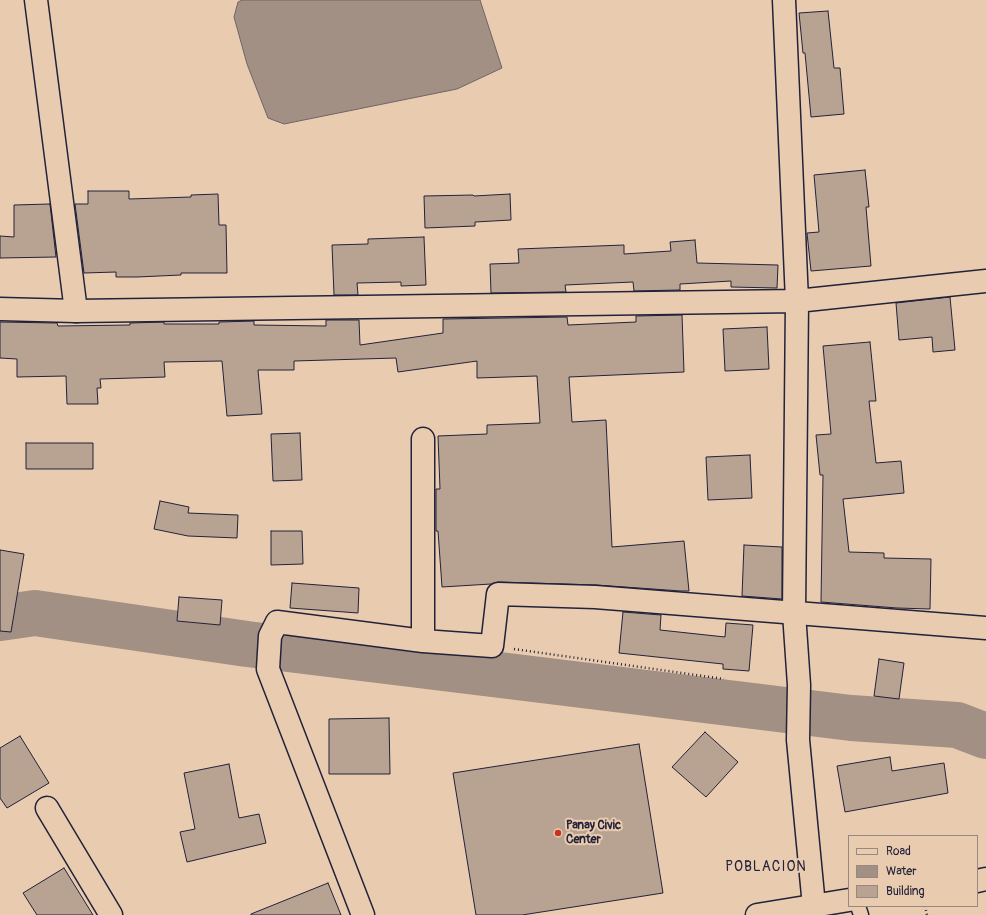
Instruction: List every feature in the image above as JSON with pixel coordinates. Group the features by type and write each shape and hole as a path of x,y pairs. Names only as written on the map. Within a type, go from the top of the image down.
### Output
{"street":[{"path":"36,0 76,311"},
{"path":"784,0 797,300 794,613 799,685 798,740 814,906"},
{"path":"0,309 76,311 797,300 986,281"},
{"path":"422,439 423,641"},
{"path":"363,915 268,669 270,636 277,622 423,641 492,646 498,594 596,597 986,628"},
{"path":"47,808 111,915"},
{"path":"757,915 848,900"}],"path":[{"path":"492,646 724,679"}],"water":[{"path":"242,0 480,0 502,68 457,89 284,124 268,118 247,64 234,17 238,2"}],"building":[{"path":"828,11 834,68 840,68 844,114 811,117 805,53 803,53 799,13"},
{"path":"865,170 869,207 866,207 871,266 811,271 807,233 819,232 814,175"},
{"path":"88,191 129,191 129,199 191,197 191,195 218,194 219,225 226,225 227,273 181,273 181,275 116,277 116,272 84,273 75,204 88,204"},
{"path":"510,194 511,220 475,222 475,226 425,228 424,196"},
{"path":"50,204 56,257 0,258 0,236 14,237 14,205"},
{"path":"424,237 426,285 401,286 401,282 357,283 358,295 334,295 332,245 368,244 368,239"},
{"path":"695,240 697,263 778,265 777,288 731,287 731,281 680,284 680,290 634,291 633,282 565,285 566,292 491,293 490,264 519,263 518,249 624,245 624,254 671,251 670,242"},
{"path":"950,297 955,350 933,352 932,337 899,340 896,303"},
{"path":"682,315 684,372 569,377 572,422 606,420 612,547 684,541 689,591 596,585 498,582 491,584 442,587 438,531 436,531 436,489 440,489 438,436 487,434 487,425 540,423 537,376 477,378 477,361 398,372 396,358 294,361 294,370 258,370 262,414 227,416 222,361 164,362 165,377 100,379 101,388 97,388 98,404 67,404 66,376 17,377 17,359 0,358 0,322 57,323 58,326 130,325 130,323 164,322 164,324 219,324 219,322 254,321 254,325 326,326 326,320 359,320 360,345 443,333 443,319 567,317 568,325 636,322 636,316"},
{"path":"767,327 769,369 725,371 723,329"},
{"path":"870,342 876,401 869,401 876,463 901,461 904,493 843,499 849,552 884,553 884,558 931,559 930,609 821,602 823,475 820,475 816,435 831,434 823,346"},
{"path":"300,433 302,480 273,481 271,434"},
{"path":"26,443 93,443 93,469 26,469"},
{"path":"750,455 752,498 708,500 706,457"},
{"path":"160,501 189,507 188,513 238,515 237,538 188,536 154,529"},
{"path":"271,531 302,531 303,564 271,565"},
{"path":"744,545 782,547 782,599 742,596"},
{"path":"0,550 24,554 11,632 0,631"},
{"path":"292,583 359,588 358,613 290,608"},
{"path":"179,597 222,600 220,625 177,621"},
{"path":"623,612 661,615 660,630 725,637 726,623 753,625 749,671 723,669 723,664 619,653"},
{"path":"879,659 904,663 899,699 874,696"},
{"path":"389,718 390,774 329,774 329,719"},
{"path":"705,732 738,762 706,797 672,767"},
{"path":"20,736 49,783 7,808 0,798 0,748"},
{"name":"Panay Civic Center","path":"639,744 663,893 522,915 476,915 453,773"},
{"path":"890,757 892,771 944,763 948,793 845,812 837,766"},
{"path":"229,764 239,818 259,814 266,843 187,862 180,832 195,829 184,773"},
{"path":"64,868 93,915 37,915 23,893"},
{"path":"328,883 341,915 251,915 251,914"}],"waterway":[{"path":"0,618 35,613 247,644 851,718 957,725 986,736"}],"place":[{"name":"Panay Civic Center","path":"558,833"}],"district":[{"name":"POBLACION","path":"766,867"}]}
